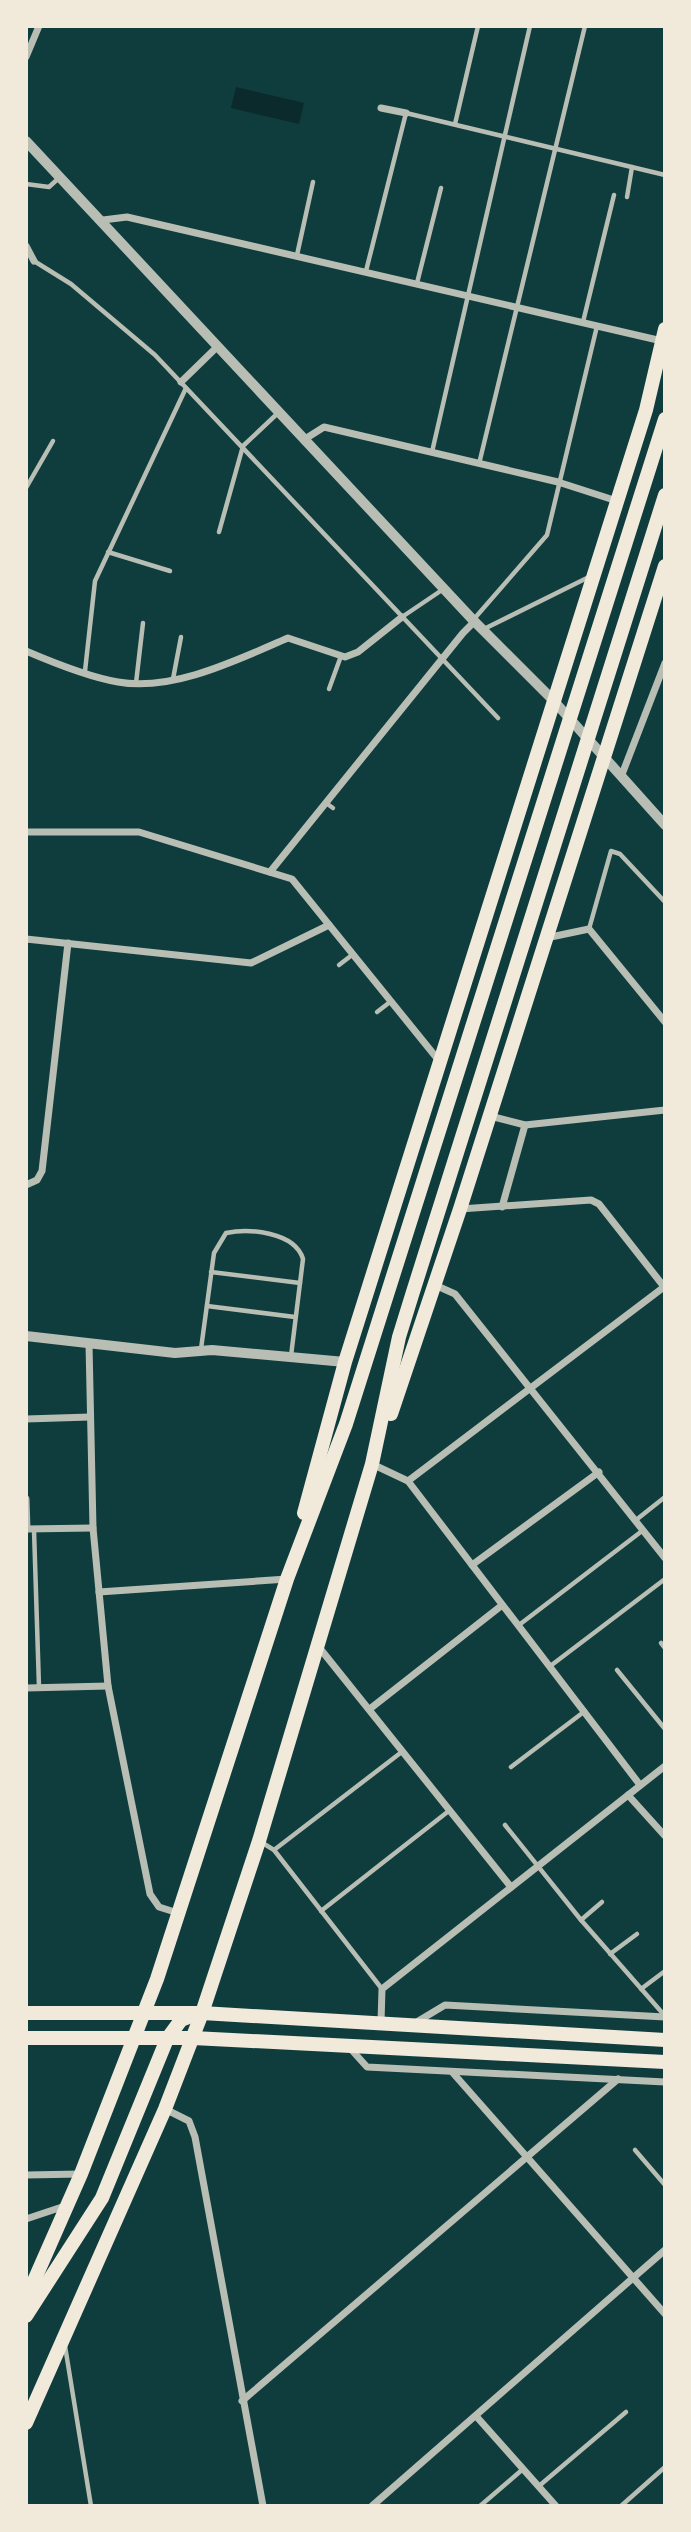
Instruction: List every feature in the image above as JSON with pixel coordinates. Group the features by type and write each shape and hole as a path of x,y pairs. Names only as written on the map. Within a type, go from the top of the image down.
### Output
{"main road":[{"path":"26,2299 81,2174 135,2039 179,1914 287,1579 345,1362 646,410 664,335"},
{"path":"287,1579 346,1424 665,419"},
{"path":"372,1464 412,1295 665,495"},
{"path":"26,2423 165,2109 202,2013 259,1841 372,1464 460,1209 665,566"},
{"path":"26,2013 202,2013 665,2040"},
{"path":"26,2316 102,2198 167,2039 181,2020 202,2013"},
{"path":"26,2038 193,2038 665,2062"}],"street":[{"path":"26,57 39,26"},
{"path":"381,108 406,113"},
{"path":"26,141 103,220 444,588 553,700 665,825"},
{"path":"103,220 127,217 597,326 664,335"},
{"path":"26,246 34,261"},
{"path":"183,385 218,346"},
{"path":"305,439 324,427 558,482 617,501"},
{"path":"26,651 119,682 173,679 231,664 288,638 341,656 358,652 402,617"},
{"path":"271,872 329,805 441,660 477,623"},
{"path":"621,777 665,663"},
{"path":"26,832 139,832 292,879 441,1062"},
{"path":"26,939 251,963 329,925"},
{"path":"546,938 589,929 665,1022"},
{"path":"26,1185 37,1180 42,1171 68,943"},
{"path":"489,1116 525,1125 665,1110"},
{"path":"502,1207 525,1125"},
{"path":"408,1481 664,1287 600,1204 591,1200 460,1209"},
{"path":"435,1285 455,1294 665,1558"},
{"path":"26,1336 175,1353 201,1351 345,1362"},
{"path":"89,1344 93,1528 108,1686 150,1894 159,1907 179,1914"},
{"path":"26,1419 90,1417"},
{"path":"372,1464 408,1481 640,1785"},
{"path":"472,1565 599,1472"},
{"path":"26,1499 29,1529 93,1528"},
{"path":"99,1592 287,1579"},
{"path":"371,1709 501,1606"},
{"path":"318,1646 512,1886"},
{"path":"26,1688 108,1686"},
{"path":"381,2022 382,1989 665,1766"},
{"path":"628,1795 665,1836"},
{"path":"414,2024 445,2005 665,2017"},
{"path":"349,2046 367,2067 665,2081"},
{"path":"453,2073 665,2314"},
{"path":"242,2401 618,2079"},
{"path":"165,2109 188,2122 195,2137 263,2506"},
{"path":"26,2175 81,2174"},
{"path":"26,2219 68,2205"},
{"path":"372,2506 665,2250"},
{"path":"476,2416 556,2506"}],"lane":[{"path":"455,125 478,26"},
{"path":"432,452 530,26"},
{"path":"479,464 585,26"},
{"path":"366,271 406,113 665,175"},
{"path":"627,197 632,167"},
{"path":"26,184 49,187 61,177"},
{"path":"297,255 313,182"},
{"path":"417,283 441,188"},
{"path":"583,322 614,195"},
{"path":"34,261 101,308 155,355 498,718"},
{"path":"477,623 547,535 597,326"},
{"path":"85,671 95,581 183,385"},
{"path":"219,532 243,448 280,411"},
{"path":"26,488 53,441"},
{"path":"108,552 170,571"},
{"path":"477,623 593,575"},
{"path":"402,617 444,588"},
{"path":"136,682 143,623"},
{"path":"173,679 181,637"},
{"path":"329,689 341,656"},
{"path":"589,929 611,851 620,854 665,902"},
{"path":"339,965 352,955"},
{"path":"377,1012 390,1002"},
{"path":"201,1351 211,1272 219,1240 226,1233 239,1230 294,1243 303,1259 291,1356"},
{"path":"211,1272 300,1283"},
{"path":"207,1306 295,1317"},
{"path":"636,1520 665,1497"},
{"path":"29,1529 39,1687"},
{"path":"518,1626 643,1530"},
{"path":"549,1667 665,1579"},
{"path":"617,1670 665,1729"},
{"path":"511,1767 586,1711"},
{"path":"274,1850 404,1750"},
{"path":"321,1911 451,1810"},
{"path":"505,1825 581,1920 665,2017"},
{"path":"259,1841 274,1850 382,1989"},
{"path":"581,1920 602,1902"},
{"path":"610,1954 637,1934"},
{"path":"641,1989 665,1971"},
{"path":"635,2150 665,2185"},
{"path":"64,2342 91,2506"},
{"path":"538,2486 626,2412"},
{"path":"621,2506 665,2467"},
{"path":"480,2506 523,2469"}],"water":[{"path":"236,87 304,103 299,124 231,108"}]}
